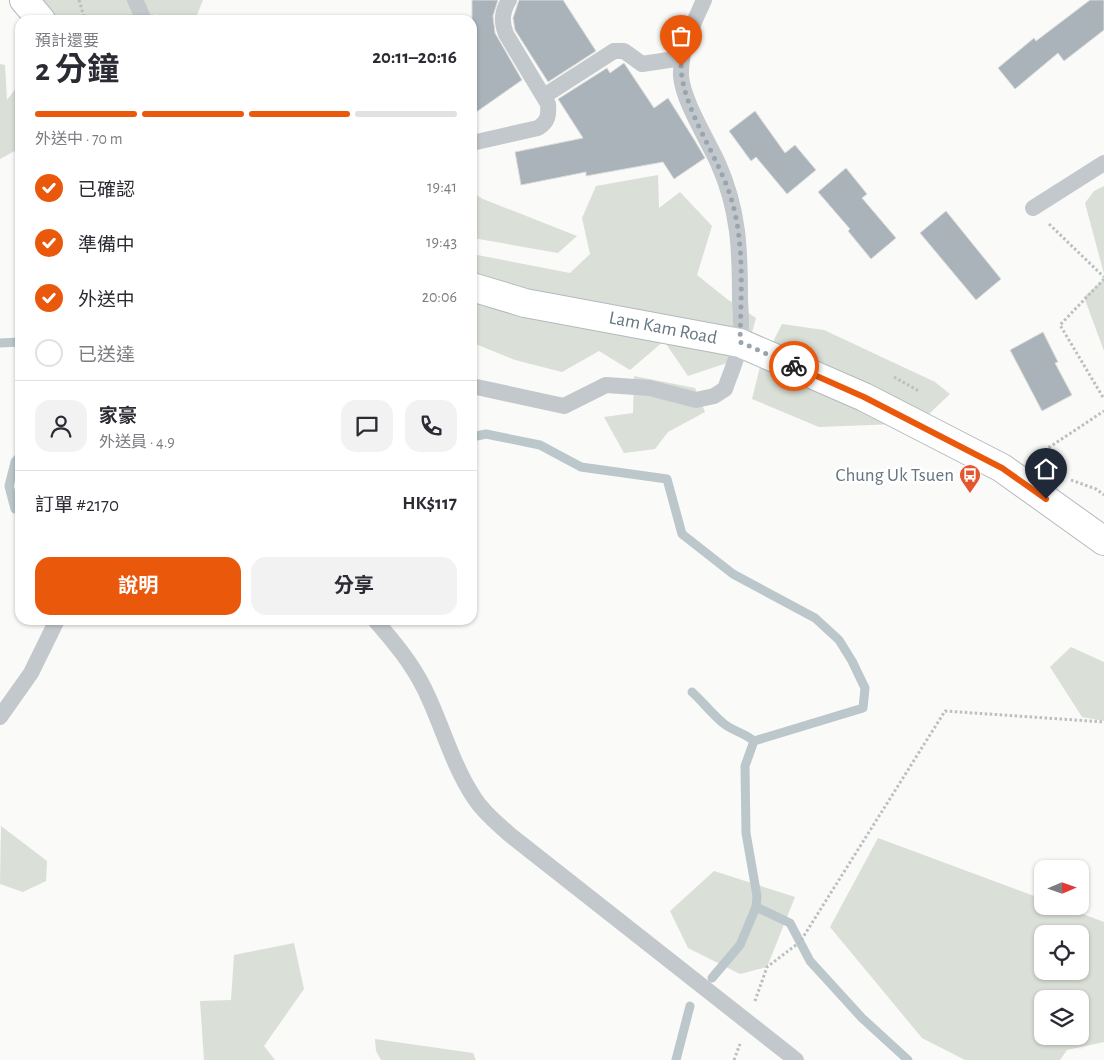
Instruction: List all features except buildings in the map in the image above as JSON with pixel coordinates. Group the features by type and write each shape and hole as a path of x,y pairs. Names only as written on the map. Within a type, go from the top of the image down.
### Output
{"main road":[{"path":"24,0 37,15"},
{"name":"Lam Kam Road","path":"477,288 525,302 740,342 864,397 1002,468 1104,541"}],"lane":[{"path":"135,0 142,15"},
{"path":"477,142 538,128 545,124 548,111 548,104 544,96 506,34 502,23 503,14 509,0"},
{"path":"477,387 564,406 606,385 650,388 696,400 714,396 725,389 740,342 739,242 736,215 719,165 684,93 681,78 684,47 704,0"},
{"path":"544,96 614,51 624,51 642,64 682,58"},
{"path":"1032,208 1104,163"},
{"path":"0,717 31,673 55,625"},
{"path":"379,625 403,652 424,688 465,781 475,800 490,817 796,1060"}],"path":[{"path":"79,0 84,15"},
{"path":"1032,208 1104,278 1060,325 1104,399"},
{"path":"1033,458 1104,411"},
{"path":"754,1004 768,967 800,942 945,711 1104,722"},
{"path":"734,1060 741,1041"}],"shaded area":[{"path":"36,0 203,0 197,15 40,15"},
{"path":"0,64 5,65 7,100 15,90 15,151 0,159"},
{"path":"658,175 659,208 680,192 712,226 697,275 727,299 756,318 745,357 688,376 664,341 630,370 599,351 562,372 515,360 477,345 477,255 570,273 590,254 582,218 596,186"},
{"path":"1104,186 1104,274 1085,203 1094,191"},
{"path":"477,195 577,236 558,253 477,239"},
{"path":"1104,279 1104,351 1084,297"},
{"path":"782,324 824,330 935,382 950,394 929,414 896,424 819,427 752,399 760,367"},
{"path":"634,376 695,388 705,412 668,432 655,449 624,453 604,417 633,413"},
{"path":"1071,647 1104,662 1104,721 1082,717 1050,667"},
{"path":"1,826 47,861 46,881 23,892 0,884"},
{"path":"878,838 1034,896 1034,915 1086,915 1104,922 1104,1042 1067,1050 1060,1060 965,1060 922,1038 830,927"},
{"path":"714,871 795,897 767,967 740,974 688,948 670,911"},
{"path":"294,943 304,989 264,1046 275,1060 204,1060 200,1001 231,1000 234,955"},
{"path":"375,1039 473,1053 476,1060 381,1060 376,1051"}],"waterway":[{"path":"0,343 15,342"},
{"path":"477,436 486,434 540,445 581,467 667,479 682,534 733,574 815,618 839,640 865,688 863,708 754,741 745,766 746,833 757,896 756,907 740,945 712,978"},
{"path":"15,462 9,486 15,509"},
{"path":"692,692 723,723 754,741"},
{"path":"756,907 790,923 810,961 862,1018 908,1060"},
{"path":"676,1060 690,1006"}],"way so far":[{"path":"681,66 684,93 719,165 736,215 739,242 740,342 794,366"}],"place":[{"name":"Chung Uk Tsuen","path":"970,494"}],"route":[{"path":"794,366 864,397 1002,468 1046,499"}]}
